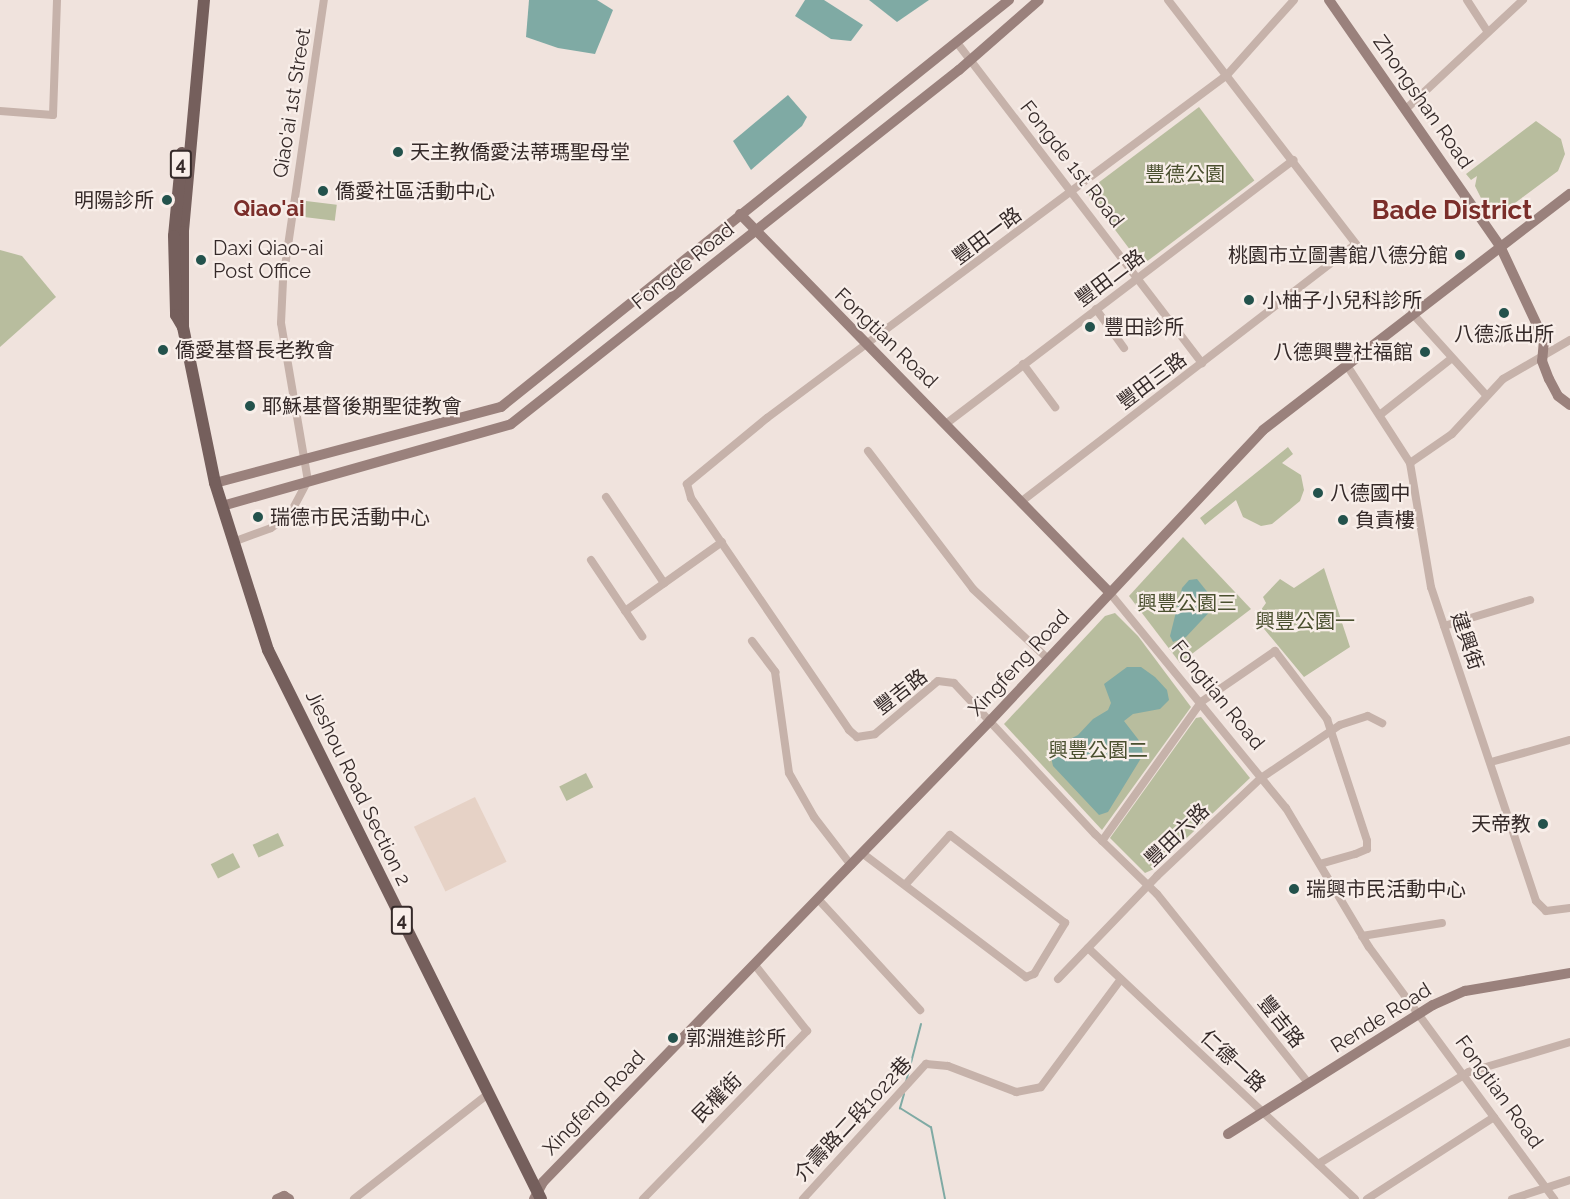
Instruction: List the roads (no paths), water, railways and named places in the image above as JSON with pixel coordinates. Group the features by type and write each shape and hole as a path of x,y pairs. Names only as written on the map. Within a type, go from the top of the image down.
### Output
{"main road":[{"name":"4","path":"183,327 176,315 174,236 196,0"},
{"name":"4","path":"183,327 183,232 204,0"},
{"name":"Fongde Road","path":"215,483 501,407 740,214 958,44 1009,0"},
{"name":"Fongde Road","path":"222,506 511,424 971,60 1040,0"},
{"name":"Zhongshan Road","path":"1329,0 1500,246 1544,340 1543,355 1549,379 1558,396 1570,405"},
{"name":"Xingfeng Road","path":"537,1196 754,964 990,721 1263,429 1570,194"},
{"name":"Fongtian Road","path":"740,214 754,232 947,423 1109,592"},
{"name":"Jieshou Road Section 2","path":"183,327 191,375 215,483 268,650 489,1093 537,1196"},
{"name":"Rende Road","path":"1228,1134 1419,1014 1465,991 1570,973"},
{"path":"277,1199 284,1196 289,1199"}],"street":[{"path":"0,111 53,115 57,0"},
{"name":"Qiao'ai 1st Street","path":"304,460 287,370 281,312 324,0"},
{"path":"1168,0 1293,160"},
{"name":"豐田一路","path":"687,484 767,418 869,346 1227,75 1294,0"},
{"path":"1467,0 1488,32"},
{"path":"1406,109 1523,0"},
{"name":"Fongde 1st Road","path":"958,44 1139,277 1202,363"},
{"name":"豐田三路","path":"1022,501 1353,249 1355,242 1293,160"},
{"name":"豐田二路","path":"947,423 1293,160"},
{"path":"1096,309 1124,348"},
{"path":"1412,313 1451,359 1486,395"},
{"path":"1410,463 1452,434 1503,379 1570,340"},
{"path":"1381,414 1451,359"},
{"path":"1023,364 1055,407"},
{"name":"建興街","path":"1346,364 1381,414 1410,463 1431,587 1539,908 1546,911 1570,908"},
{"path":"868,451 973,589 1047,658"},
{"path":"233,542 271,528 289,516 308,482 304,460"},
{"name":"豐吉路","path":"687,484 691,498 857,737 875,734 944,679 954,683 1102,841 1148,885 1309,1084"},
{"path":"606,497 664,583"},
{"path":"625,610 722,542"},
{"path":"591,560 642,636"},
{"name":"Fongtian Road","path":"1109,592 1201,702 1298,826 1362,936 1554,1199"},
{"path":"1444,626 1530,600"},
{"path":"752,641 775,672 789,773 814,817 851,865"},
{"path":"1102,841 1201,702 1275,651 1320,710 1332,731 1368,845 1355,854 1320,864"},
{"name":"豐田六路","path":"1058,979 1148,885 1261,778 1332,731 1368,716 1382,723"},
{"path":"1491,762 1570,740"},
{"path":"862,853 1026,977 1034,974 1065,922 950,835 905,885"},
{"path":"818,899 920,1010"},
{"path":"1362,936 1442,923"},
{"name":"仁德一路","path":"1088,948 1355,1199"},
{"name":"民權街","path":"643,1199 807,1031 754,964"},
{"name":"介壽路二段1022巷","path":"802,1199 926,1064 936,1064 1016,1092 1041,1087 1121,979"},
{"path":"1318,1164 1464,1075 1570,1041"},
{"path":"354,1199 489,1093"},
{"path":"1367,1199 1494,1117"},
{"path":"1512,1199 1570,1180"}],"water":[{"path":"529,0 597,0 613,10 595,54 558,48 526,37"},
{"path":"805,0 824,0 863,25 851,41 831,39 795,16"},
{"path":"869,0 929,0 897,22"},
{"path":"788,95 807,117 802,126 751,170 733,141"},
{"path":"1197,579 1217,604 1186,637 1173,642 1170,636 1182,588 1189,580"},
{"path":"1127,667 1141,667 1155,677 1167,690 1169,700 1160,709 1133,714 1124,721 1141,743 1143,755 1108,812 1099,815 1053,766 1051,757 1056,746 1078,735 1093,719 1108,710 1111,703 1104,684"}],"waterway":[{"path":"906,1082 921,1024"},
{"path":"904,1094 900,1108 931,1127 945,1199"}],"place":[{"name":"天主教僑愛法蒂瑪聖母堂","path":"398,152"},
{"name":"僑愛社區活動中心","path":"323,191"},
{"name":"明陽診所","path":"167,200"},
{"name":"桃園市立圖書館八德分館","path":"1460,255"},
{"name":"Daxi Qiao-ai Post Office","path":"201,260"},
{"name":"小柚子小兒科診所","path":"1249,300"},
{"name":"八德派出所","path":"1504,313"},
{"name":"豐田診所","path":"1090,327"},
{"name":"僑愛基督長老教會","path":"163,350"},
{"name":"八德興豐社福館","path":"1425,352"},
{"name":"耶穌基督後期聖徒教會","path":"250,406"},
{"name":"八德國中","path":"1318,493"},
{"name":"瑞德市民活動中心","path":"258,517"},
{"name":"負責樓","path":"1343,520"},
{"name":"天帝教","path":"1543,824"},
{"name":"瑞興市民活動中心","path":"1294,889"},
{"name":"郭淵進診所","path":"673,1038"}],"district":[{"name":"Qiao'ai","path":"269,209"},
{"name":"Bade District","path":"1452,211"}],"park label":[{"name":"豐德公園","path":"1185,174"},
{"name":"興豐公園三","path":"1187,603"},
{"name":"興豐公園一","path":"1305,621"},
{"name":"興豐公園二","path":"1098,750"}]}
